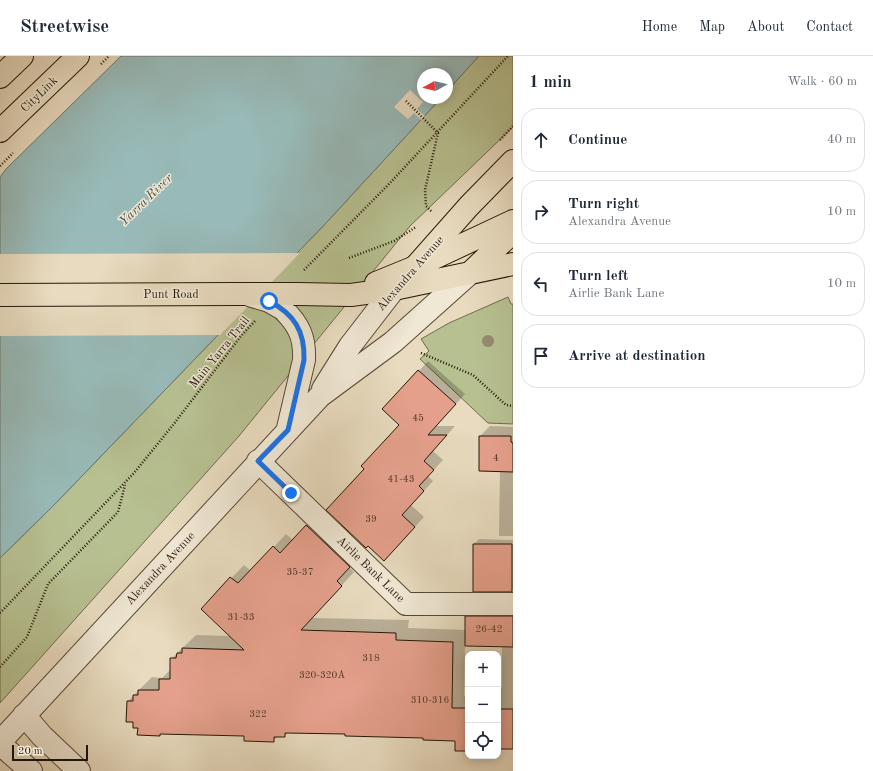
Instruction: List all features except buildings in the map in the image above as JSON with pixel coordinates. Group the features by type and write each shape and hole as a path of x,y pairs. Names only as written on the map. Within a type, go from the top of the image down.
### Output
{"main road":[{"path":"0,77 22,56"},
{"name":"CityLink","path":"0,130 78,56"},
{"name":"Alexandra Avenue","path":"394,289 469,206 513,161"},
{"name":"Punt Road","path":"343,294 368,286 415,267 513,221"},
{"name":"Alexandra Avenue","path":"469,274 513,232"},
{"name":"Punt Road","path":"0,295 293,293 351,295 394,289 513,264"}],"street":[{"name":"Alexandra Avenue","path":"0,743 258,461 320,396 392,342 469,274"},
{"name":"Alexandra Avenue","path":"320,396 350,346 394,289"},
{"path":"288,430 304,360 302,338 298,327 292,318 293,293"},
{"name":"Airlie Bank Lane","path":"258,461 406,604 513,604"},
{"path":"24,715 42,736 79,771"},
{"path":"0,743 31,771"}],"path":[{"path":"293,293 345,229 508,56"},
{"path":"406,102 438,132"},
{"path":"498,142 513,126"},
{"path":"434,213 426,206 425,192 438,132"},
{"path":"429,217 437,209"},
{"path":"349,258 394,240 419,225"},
{"name":"Main Yarra Trail","path":"0,613 125,484 256,319"},
{"path":"421,353 473,375 506,405 513,406"},
{"path":"0,667 27,637 48,584 118,512 125,484"}],"green space":[{"path":"479,56 513,56 513,127 410,226 239,436 0,703 0,558 53,506 327,222 435,104 453,104 453,84"},
{"path":"508,297 511,304 513,304 513,424 488,423 420,359 429,351 421,339 449,323"}],"water":[{"name":"Yarra River","path":"121,56 479,56 453,84 453,68 417,68 417,104 435,104 327,222 53,506 0,558 0,177 6,169"}],"pier":[{"path":"410,90 417,96 417,104 421,104 417,109 425,116 421,120 414,113 408,119 394,107"},
{"path":"300,253 220,335 0,336 0,254"}],"route":[{"path":"269,301 287,313 295,322 301,333 304,349 304,360 288,430 258,461 291,493"}]}
